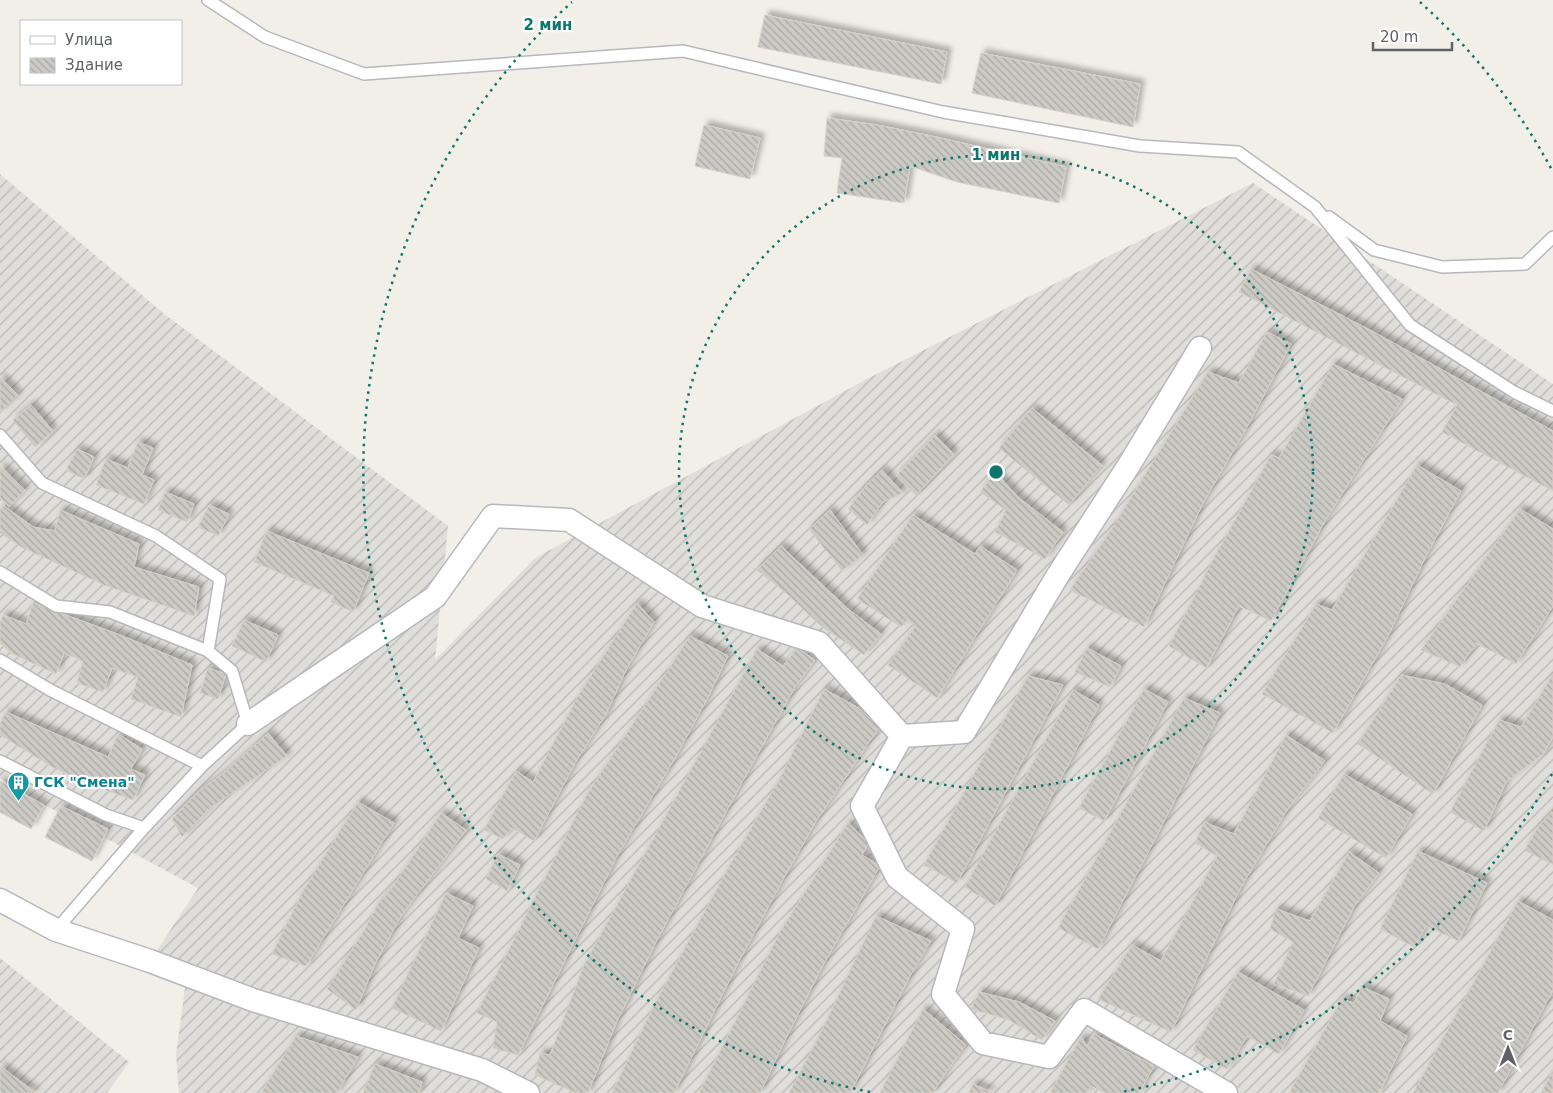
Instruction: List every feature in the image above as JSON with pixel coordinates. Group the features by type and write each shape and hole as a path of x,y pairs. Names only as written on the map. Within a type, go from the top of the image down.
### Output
{"street":[{"path":"902,736 964,732 1058,576 1129,465 1200,348"},
{"path":"248,724 435,597 493,516 569,520 702,606 819,643 902,736"},
{"path":"902,736 862,806 897,877 962,929 943,994 982,1043 1049,1057 1084,1010 1226,1093"},
{"path":"0,900 56,930 150,961 253,1000 482,1070 528,1093"}],"lane":[{"path":"208,0 265,38 364,74 683,51 943,112 1140,146 1238,152 1374,250 1442,267 1525,264 1553,237"},
{"path":"1315,207 1410,325 1514,392 1553,411"},
{"path":"0,435 42,483 156,536 220,579 208,651"},
{"path":"0,572 56,606 110,612 208,651 232,671 248,724 202,766 144,828 56,930"},
{"path":"0,660 50,690 202,766"},
{"path":"0,761 106,815 144,828"}],"shaded area":[{"path":"0,174 163,313 448,526 435,660 535,558 869,378 1253,183 1553,384 1553,1093 179,1093 176,1055 187,973 150,961 198,888 28,796 0,778"},
{"path":"0,958 129,1062 107,1093 0,1093"}],"building":[{"path":"765,15 947,52 941,84 758,47"},
{"path":"981,53 1140,84 1133,127 972,93"},
{"path":"827,118 877,125 936,137 1066,167 1059,203 957,182 910,166 904,203 837,193 842,158 824,156"},
{"path":"704,125 760,138 750,179 695,166"},
{"path":"1251,269 1368,329 1553,431 1553,491 1442,432 1457,405 1239,292"},
{"path":"1267,332 1291,344 1246,429 1203,503 1144,627 1070,590 1113,527 1208,372 1239,383"},
{"path":"1333,364 1402,399 1325,521 1271,621 1239,606 1206,668 1169,646 1216,554 1271,455 1279,458"},
{"path":"0,377 18,395 0,412"},
{"path":"31,405 53,431 35,447 13,420"},
{"path":"1032,408 1102,465 1069,505 999,448"},
{"path":"935,435 954,454 916,495 896,476"},
{"path":"138,442 153,448 142,475 154,480 144,504 96,485 106,459 128,468"},
{"path":"77,449 94,457 84,479 66,470"},
{"path":"1417,465 1461,491 1426,556 1388,636 1333,733 1262,694 1316,604 1332,610"},
{"path":"0,466 25,490 9,507 0,498"},
{"path":"882,470 903,493 883,502 867,525 848,509 869,482"},
{"path":"995,472 1019,498 1063,532 1045,559 995,532 1006,510 980,492"},
{"path":"165,492 194,504 187,522 158,510"},
{"path":"209,505 229,514 218,536 198,527"},
{"path":"4,506 33,527 55,531 60,510 139,544 134,567 199,587 194,616 104,585 23,548 0,533 0,509"},
{"path":"1520,509 1553,529 1553,606 1516,664 1476,643 1460,667 1421,650"},
{"path":"830,510 863,555 842,571 809,529"},
{"path":"913,515 975,554 980,546 1017,570 937,698 888,665 915,627 908,619 901,627 857,599"},
{"path":"267,531 369,573 353,612 331,602 334,596 254,562"},
{"path":"781,546 848,609 881,634 864,655 821,626 787,594 757,570"},
{"path":"33,603 120,635 192,665 181,717 131,699 138,677 112,668 103,692 77,683 83,661 64,653 56,674 11,653 0,643 0,623 3,615 26,624"},
{"path":"637,603 654,622 626,670 606,714 575,763 534,841 512,828 503,839 484,830 516,771 533,782 578,696"},
{"path":"244,620 278,635 266,662 232,646"},
{"path":"690,636 728,656 675,758 617,856 518,1055 493,1048 497,1022 477,1013 586,796"},
{"path":"797,648 815,660 795,687 657,940 617,1021 588,1093 576,1093 535,1075 540,1053 550,1055 584,965 757,649 783,666"},
{"path":"1087,648 1121,666 1110,687 1075,672"},
{"path":"208,668 226,674 218,699 200,693"},
{"path":"1553,674 1553,737 1543,754 1506,782 1484,831 1450,812 1499,720 1521,727"},
{"path":"1401,675 1445,684 1482,705 1433,794 1358,744"},
{"path":"1028,676 1063,685 957,883 924,865"},
{"path":"824,689 857,707 879,727 815,823 786,874 737,965 674,1093 612,1093 652,1009 728,868 779,780"},
{"path":"1144,689 1168,702 1104,821 1079,808"},
{"path":"1073,690 1099,705 995,906 965,887"},
{"path":"1184,698 1220,713 1098,949 1058,928"},
{"path":"6,712 108,757 118,734 142,749 131,769 145,775 133,800 52,767 0,735 0,724"},
{"path":"268,733 287,756 210,808 182,837 172,819 199,791 225,772"},
{"path":"1286,735 1325,761 1287,810 1240,889 1171,1032 1098,999 1132,945 1161,961 1217,856 1195,843 1204,822 1234,834"},
{"path":"1344,774 1412,814 1386,858 1318,818"},
{"name":"ГСК \"Смена\"","path":"0,781 44,805 31,829 0,812"},
{"path":"358,802 394,823 306,966 272,954 303,891"},
{"path":"61,806 108,829 92,861 45,837"},
{"path":"1551,812 1553,813 1553,865 1524,850 1539,826"},
{"path":"441,813 466,830 401,916 374,966 356,1010 327,989 363,932 378,904 392,888"},
{"path":"848,823 869,843 862,855 880,866 822,967 760,1093 699,1093 780,932"},
{"path":"1418,851 1487,883 1458,941 1426,926 1414,947 1380,929"},
{"path":"1349,852 1379,873 1355,905 1308,996 1274,984 1293,942 1270,929 1276,909 1310,921"},
{"path":"498,854 520,865 507,891 486,879"},
{"path":"446,893 473,906 458,938 479,948 441,1031 392,1008"},
{"path":"1518,901 1553,920 1553,990 1498,1093 1413,1093"},
{"path":"876,916 931,941 910,976 850,1093 789,1093 821,1032"},
{"path":"1238,972 1304,1010 1279,1054 1247,1036 1227,1069 1193,1050"},
{"path":"1362,987 1389,999 1380,1021 1407,1036 1379,1093 1289,1093 1342,999 1354,1003"},
{"path":"979,992 1019,1002 1055,1021 1042,1040 1009,1020 971,1009"},
{"path":"923,1009 966,1045 933,1093 880,1093"},
{"path":"1094,1034 1154,1066 1139,1093 1104,1093 1091,1086 1087,1093 1050,1093 1081,1037 1087,1046"},
{"path":"296,1036 358,1057 337,1093 261,1093"},
{"path":"375,1064 422,1082 419,1093 363,1093"},
{"path":"0,1066 36,1093 0,1093"},
{"path":"1553,1070 1553,1093 1541,1093"},
{"path":"973,1084 993,1093 969,1093"}],"place":[{"name":"ГСК \"Смена\"","path":"18,801"}]}
